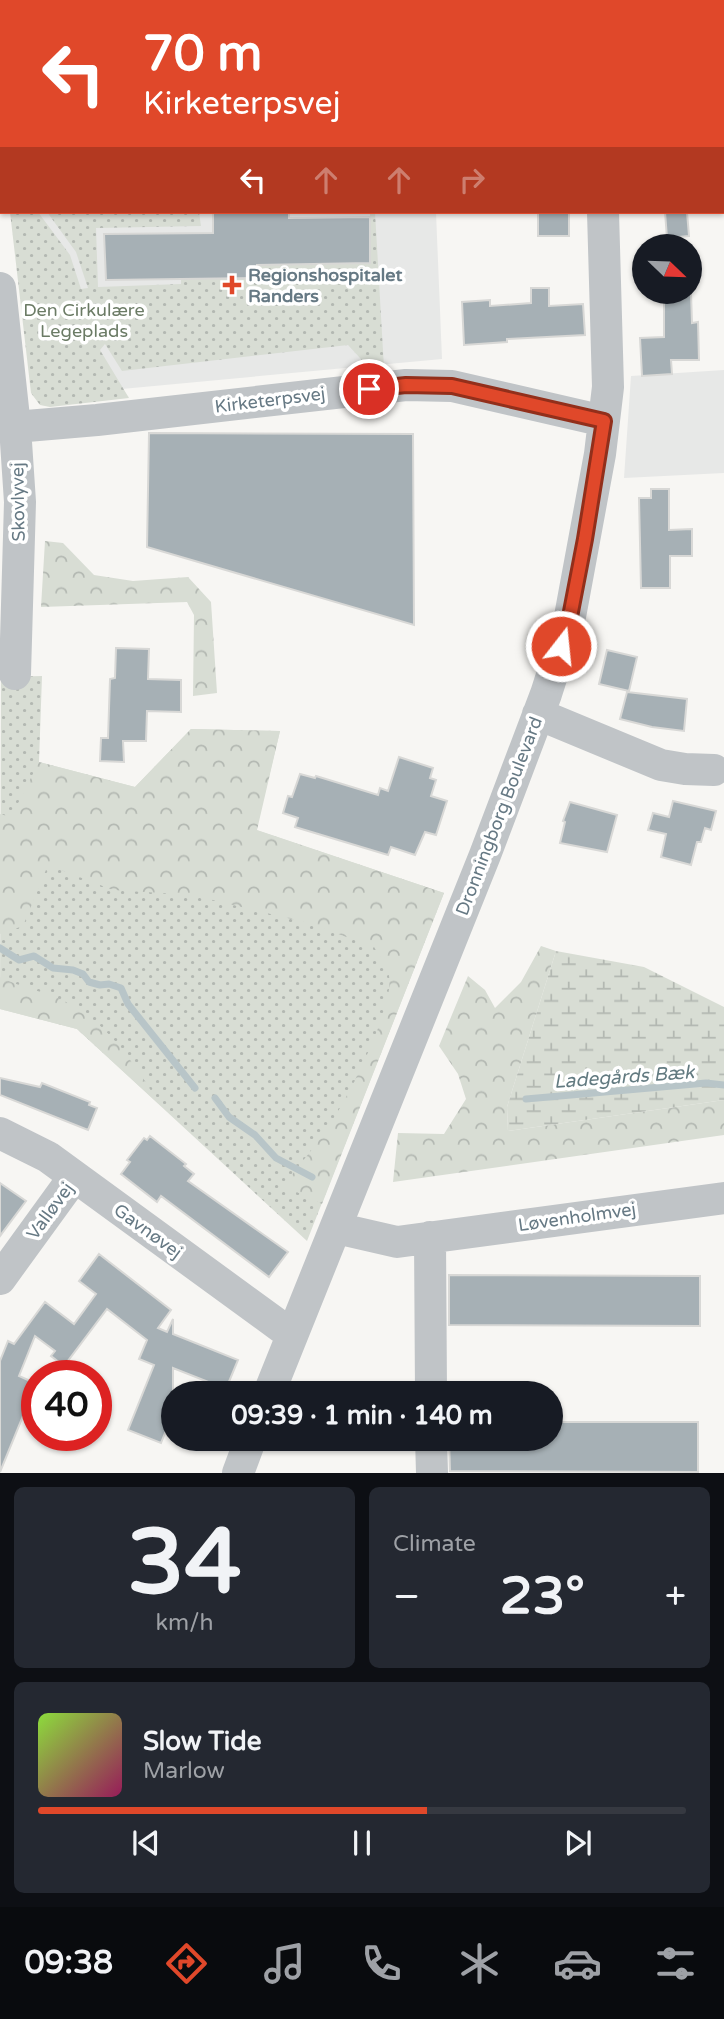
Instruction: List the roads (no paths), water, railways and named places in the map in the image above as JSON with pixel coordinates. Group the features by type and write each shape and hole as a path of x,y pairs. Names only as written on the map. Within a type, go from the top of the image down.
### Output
{"street":[{"name":"Dronningborg Boulevard","path":"274,1381 485,855 569,622 604,421 608,376 603,214"},
{"name":"Skovlyvej","path":"0,288 20,502 15,674"},
{"name":"Kirketerpsvej","path":"15,427 406,385 452,386 604,421"},
{"path":"538,714 660,765 714,770"},
{"name":"Gavnøvej","path":"0,1133 48,1157 292,1335"},
{"name":"Valløvej","path":"0,1279 75,1177"},
{"name":"Løvenholmvej","path":"336,1228 397,1242 724,1198"},
{"path":"429,1237 431,1381"},
{"path":"238,1473 246,1451"},
{"path":"431,1451 432,1473"}],"waterway":[{"name":"Ladegårds Bæk","path":"0,948 19,960 34,956 53,968 83,974 89,982 121,988 128,1004 195,1088"},
{"name":"Ladegårds Bæk","path":"526,1099 706,1083 724,1085"},
{"name":"Ladegårds Bæk","path":"215,1098 229,1117 255,1135 276,1158 312,1177"}],"place":[{"name":"Regionshospitalet Randers","path":"232,285"}],"park label":[{"name":"Den Cirkulære Legeplads","path":"84,320"}]}
